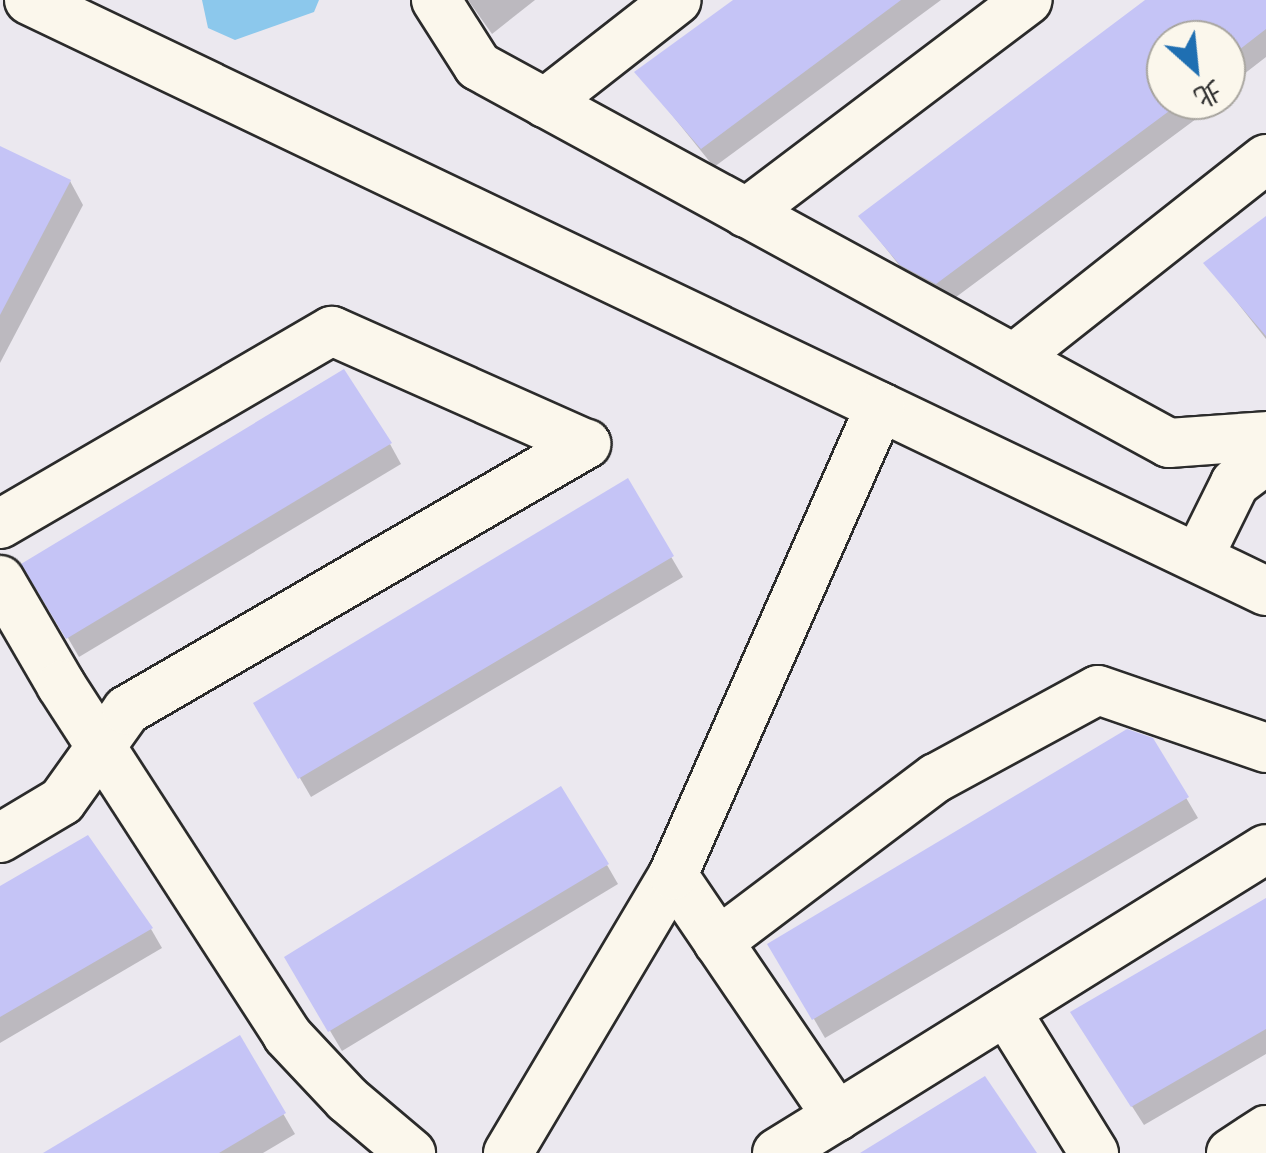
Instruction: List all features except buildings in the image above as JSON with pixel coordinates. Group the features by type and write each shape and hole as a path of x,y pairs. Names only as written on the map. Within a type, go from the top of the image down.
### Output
{"street":[{"path":"28,0 1266,591"},
{"path":"436,0 478,66 1169,443 1266,436"},
{"path":"545,103 677,0"},
{"path":"746,213 1028,0"},
{"path":"1014,358 1266,159"},
{"path":"0,524 332,331 586,444 127,710 62,801 0,838"},
{"path":"508,1153 672,875 880,406"},
{"path":"1198,558 1235,483 1266,460"},
{"path":"0,580 101,746 287,1035 346,1099 411,1153"},
{"path":"718,942 936,778 1098,690 1266,748"},
{"path":"778,1153 1266,849"},
{"path":"672,875 836,1116"},
{"path":"1006,1010 1094,1153"},
{"path":"1231,1153 1266,1130"}],"water":[{"path":"202,0 319,0 314,12 235,40 208,28"}]}
